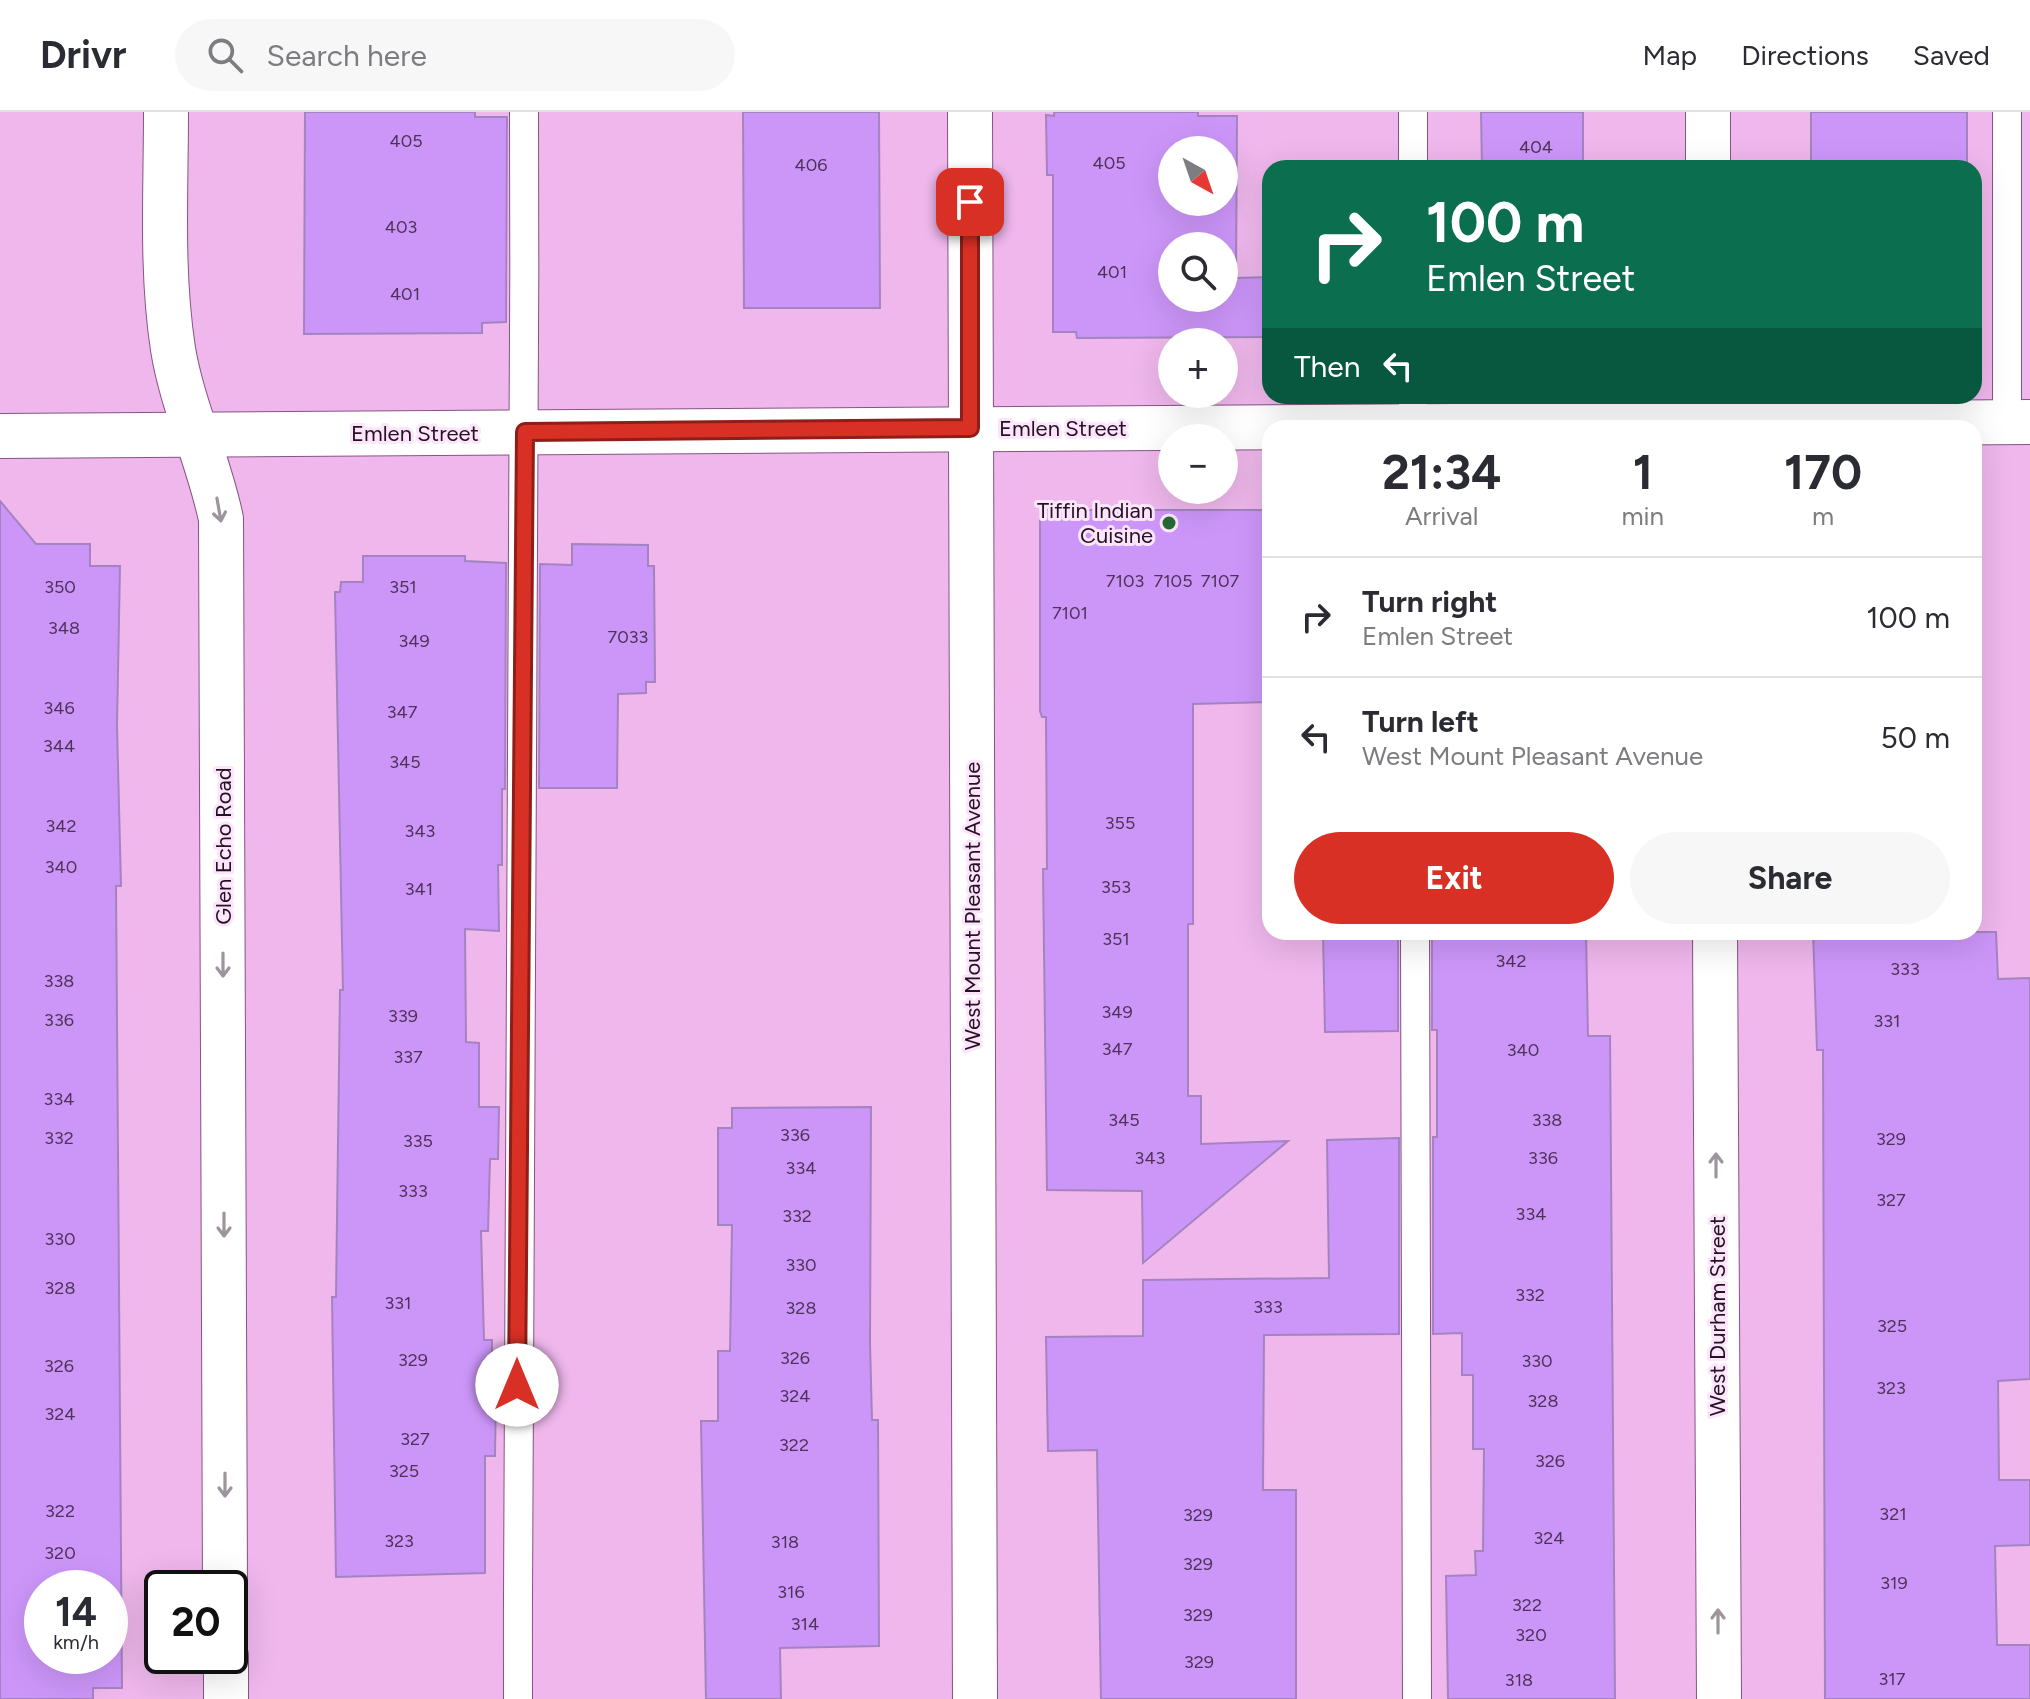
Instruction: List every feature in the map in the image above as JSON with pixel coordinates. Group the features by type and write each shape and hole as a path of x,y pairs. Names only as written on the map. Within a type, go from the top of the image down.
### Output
{"street":[{"name":"Glen Echo Road","path":"166,112 169,319 184,393 199,434 221,519 225,1570"},
{"name":"West Mount Pleasant Avenue","path":"970,112 975,1699"},
{"path":"1708,112 1708,160"},
{"name":"Emlen Street","path":"1292,420 1711,416 1916,420"},
{"name":"Emlen Street","path":"0,436 970,428 1262,421"},
{"name":"Emlen Street","path":"1982,421 2018,422"},
{"name":"West Durham Street","path":"1715,940 1719,1699"},
{"path":"226,1674 226,1699"}],"lane":[{"path":"518,1699 517,1165 525,432 524,112"},
{"path":"1413,112 1413,160"},
{"path":"2007,112 2018,422"},
{"path":"1415,940 1417,1699"}],"building":[{"path":"305,112 475,112 475,117 507,117 506,322 482,323 482,333 304,334"},
{"path":"743,112 879,112 880,308 744,308"},
{"path":"1054,112 1198,112 1198,116 1237,116 1237,136 1158,136 1158,216 1236,216 1236,232 1158,232 1158,312 1238,312 1238,278 1262,277 1262,337 1238,337 1238,328 1158,328 1158,338 1077,338 1076,332 1053,332 1053,175 1047,175 1046,115 1054,116"},
{"path":"1481,112 1583,112 1583,160 1482,160"},
{"path":"1811,112 1967,112 1967,160 1811,160"},
{"path":"0,501 36,544 90,544 90,566 120,566 117,726 121,886 116,886 121,1570 24,1570 24,1674 122,1674 122,1688 93,1688 93,1699 0,1699"},
{"path":"1040,510 1262,510 1262,702 1193,704 1193,924 1188,924 1188,1096 1201,1096 1201,1144 1288,1141 1143,1263 1142,1191 1047,1190 1043,869 1047,869 1046,717 1042,717"},
{"path":"572,544 648,545 648,566 654,566 655,682 646,682 646,693 618,694 617,788 539,788 540,564 572,565"},
{"path":"363,556 465,556 465,561 506,563 505,789 502,789 502,865 498,865 499,931 465,929 466,1042 479,1043 479,1107 499,1107 498,1159 490,1159 488,1231 481,1231 484,1340 492,1340 492,1396 496,1396 495,1456 485,1456 485,1573 336,1577 332,1297 336,1297 340,990 343,990 335,592 340,592 341,582 363,582"},
{"path":"1982,932 1996,932 1998,979 2030,978 2030,1379 1998,1381 1999,1480 2030,1480 2030,1545 1995,1546 1997,1645 2030,1645 2030,1699 1825,1699 1823,1050 1817,1050 1813,940 1982,940"},
{"path":"1323,940 1398,940 1398,1031 1325,1032"},
{"path":"1432,940 1586,940 1588,1036 1610,1036 1615,1699 1448,1699 1446,1576 1476,1575 1475,1551 1483,1551 1484,1449 1473,1449 1473,1375 1462,1375 1462,1333 1433,1334 1433,1137 1437,1137 1437,1030 1432,1030"},
{"path":"871,1107 870,1343 872,1420 878,1420 879,1646 780,1648 781,1699 706,1699 701,1421 718,1421 718,1351 730,1351 732,1225 718,1225 718,1128 732,1128 732,1108"},
{"path":"1399,1138 1399,1334 1264,1335 1263,1490 1296,1490 1296,1699 1101,1699 1097,1450 1048,1451 1046,1337 1143,1336 1143,1280 1329,1278 1327,1140"}],"place":[{"name":"Tiffin Indian Cuisine","path":"1169,523"}],"route":[{"path":"517,1385 525,432 970,428 970,202"}]}
